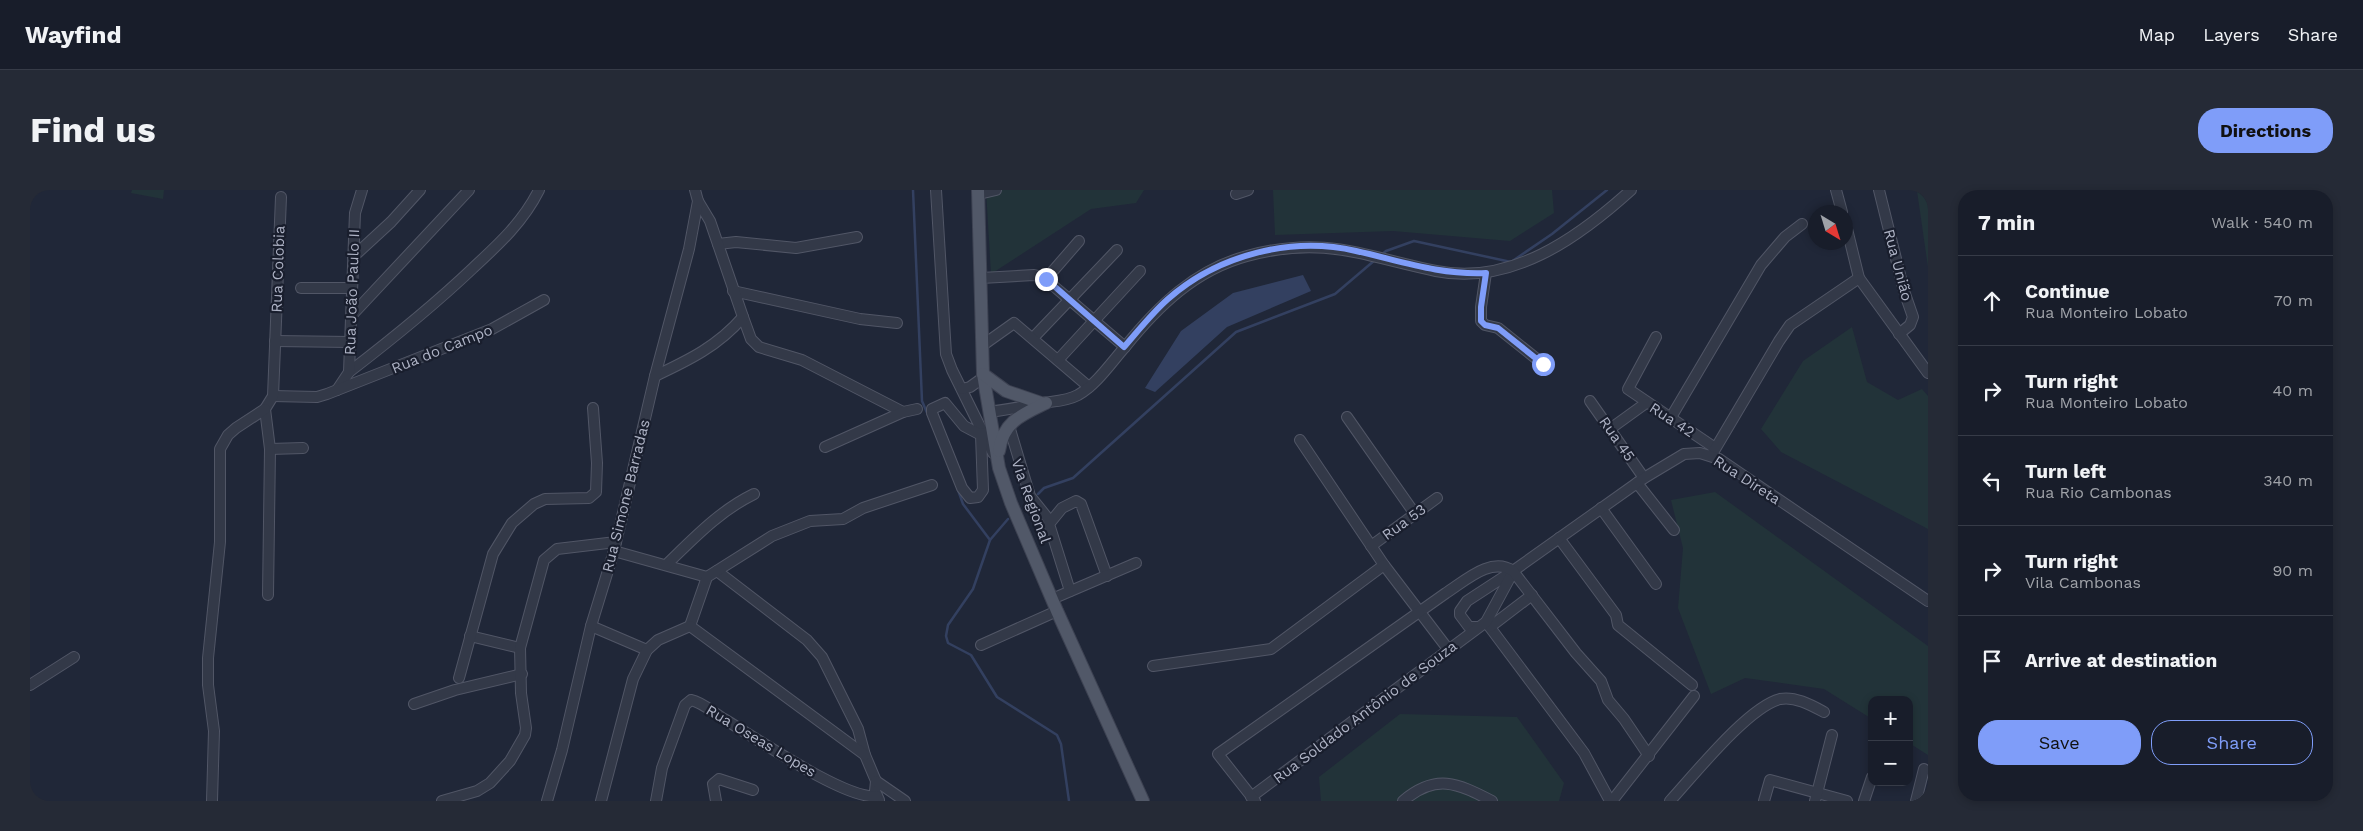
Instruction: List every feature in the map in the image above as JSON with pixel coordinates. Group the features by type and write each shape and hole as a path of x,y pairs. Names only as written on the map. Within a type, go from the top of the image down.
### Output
{"main road":[{"name":"Via Regional","path":"978,192 984,376 988,409 999,465 1011,503 1143,801"},
{"path":"984,376 1006,391 1039,404"},
{"path":"999,465 1002,434 1009,426 1039,404"}],"street":[{"name":"Rua João Paulo II","path":"336,391 349,372 355,213 362,190"},
{"path":"353,256 379,234 420,190"},
{"path":"352,315 469,190"},
{"path":"349,372 433,306 509,235 530,208 540,190"},
{"name":"Rua Simone Barradas","path":"547,801 562,750 590,626 615,546 655,376 689,248 698,201 695,190"},
{"path":"936,190 944,339 952,370 999,465"},
{"path":"978,192 996,190"},
{"path":"1236,194 1248,190"},
{"path":"988,409 1039,404 1070,398 1089,387 1153,313 1180,289 1229,262 1264,252 1308,246 1337,247 1449,273 1486,273 1520,264 1559,244 1592,222 1631,190"},
{"path":"1836,190 1840,205"},
{"name":"Rua União","path":"1880,190 1904,291 1913,317 1910,325 1899,334"},
{"name":"Rua Colobia","path":"272,396 281,197"},
{"path":"698,201 710,221 751,339 759,347 802,360 903,412"},
{"path":"1670,419 1761,265 1785,237 1802,224"},
{"path":"718,244 736,242 796,248 857,237"},
{"path":"1045,278 1080,241"},
{"path":"1033,338 1117,250"},
{"path":"1852,250 1859,278 1928,373"},
{"path":"1058,360 1140,271"},
{"path":"1486,273 1481,321 1485,325 1498,328 1543,364"},
{"path":"981,278 1034,275 1045,278 1124,347"},
{"path":"1713,452 1779,341 1790,326 1859,278"},
{"path":"301,288 352,288"},
{"path":"733,291 860,319 897,323"},
{"name":"Rua do Campo","path":"272,396 317,397 336,391 492,329 544,300"},
{"path":"655,376 702,353 728,334 743,317"},
{"path":"983,345 1014,323 1089,387"},
{"name":"Rua 42","path":"1656,337 1628,388 1630,392 1670,419 1713,452"},
{"path":"275,341 350,342"},
{"path":"962,389 970,387 984,376"},
{"path":"212,801 214,731 208,685 208,658 220,542 220,449 228,435 265,409 272,396"},
{"name":"Rua 45","path":"1590,401 1674,530"},
{"path":"944,403 964,426 983,434 983,490 978,497 970,498 962,488 932,409 944,403"},
{"path":"1610,429 1646,403"},
{"path":"459,678 493,554 512,522 534,504 545,499 589,498 596,492 598,462 593,408"},
{"path":"265,409 270,449 268,595"},
{"path":"825,447 903,412 917,409"},
{"path":"1347,417 1415,514"},
{"path":"1009,426 1030,496 1050,520"},
{"path":"1300,440 1384,565 1448,649"},
{"path":"270,449 304,448"},
{"name":"Rua Direta","path":"1513,571 1485,625 1469,627 1462,620 1460,611 1462,605 1640,480 1684,454 1713,452 1928,601"},
{"path":"600,801 633,679 646,650 658,640 690,626 707,577 780,533 810,521 843,519 863,508 932,485"},
{"path":"666,565 708,524 740,501 754,494"},
{"name":"Rua 53","path":"1371,546 1437,498"},
{"path":"1070,592 1049,527 1050,520 1062,508 1076,501 1081,504 1107,576"},
{"path":"1601,508 1656,584"},
{"path":"1559,538 1616,615 1620,627 1692,685"},
{"path":"442,801 484,788 510,762 520,746 526,728 521,693 520,648 541,565 550,554 557,549 573,546 615,546 666,565 707,577"},
{"path":"981,645 1055,605 1070,592 1136,563"},
{"path":"1153,666 1271,649 1384,565"},
{"path":"1253,799 1218,754 1446,593 1484,569 1502,565 1513,571 1576,653 1601,681 1608,700 1649,756"},
{"path":"717,571 816,648 858,729 865,755 876,781 878,799"},
{"name":"Rua Soldado Antônio de Souza","path":"1253,799 1448,649 1532,595"},
{"path":"1485,625 1584,753 1611,801 1649,756 1694,696"},
{"path":"590,626 646,650"},
{"path":"690,626 865,755"},
{"path":"470,636 520,648"},
{"path":"30,685 74,657"},
{"path":"414,704 455,690 522,674"},
{"path":"1670,801 1760,708 1782,699 1803,701 1824,712"},
{"name":"Rua Oseas Lopes","path":"656,801 666,755 684,705 691,700 816,775 860,796 878,799"},
{"path":"1816,797 1832,735"},
{"path":"1916,801 1924,769"},
{"path":"716,801 712,784 719,778 753,790"},
{"path":"1764,801 1770,780 1816,797 1847,801"},
{"path":"876,781 905,801"},
{"path":"1403,801 1421,789 1445,782 1468,789 1492,801"},
{"path":"1864,801 1869,786"}],"shaded area":[{"path":"132,190 164,190 163,199 131,193"},
{"path":"986,190 1144,190 1136,203 1091,209 991,274"},
{"path":"1273,190 1552,190 1554,213 1510,241 1393,231 1275,235"},
{"path":"1928,190 1928,267 1917,191"},
{"path":"1852,327 1867,382 1898,400 1922,389 1928,396 1928,529 1781,452 1761,429 1803,361"},
{"path":"1715,492 1928,646 1928,755 1913,746 1913,696 1868,696 1868,716 1824,689 1745,678 1711,694 1678,608 1683,548 1671,500"},
{"path":"1400,714 1517,717 1564,783 1559,801 1321,801 1319,777"}],"water":[{"path":"1303,275 1311,291 1227,327 1155,392 1145,388 1181,331 1233,293"}],"waterway":[{"path":"913,190 922,401 928,415"},
{"path":"1381,255 1386,251 1414,241 1511,262 1552,234 1607,190"},
{"path":"1038,494 1044,488 1073,478 1236,332 1335,294 1375,260"},
{"path":"958,490 963,504 990,540"},
{"path":"1008,519 990,540 973,589 948,625 946,636 948,643 971,655 997,697 1057,735 1061,744 1069,801"}],"route":[{"path":"1046,279 1124,347 1153,313 1180,289 1229,262 1244,256 1278,249 1308,246 1355,250 1437,271 1449,273 1486,273 1480,319 1482,323 1498,328 1543,364"}]}
